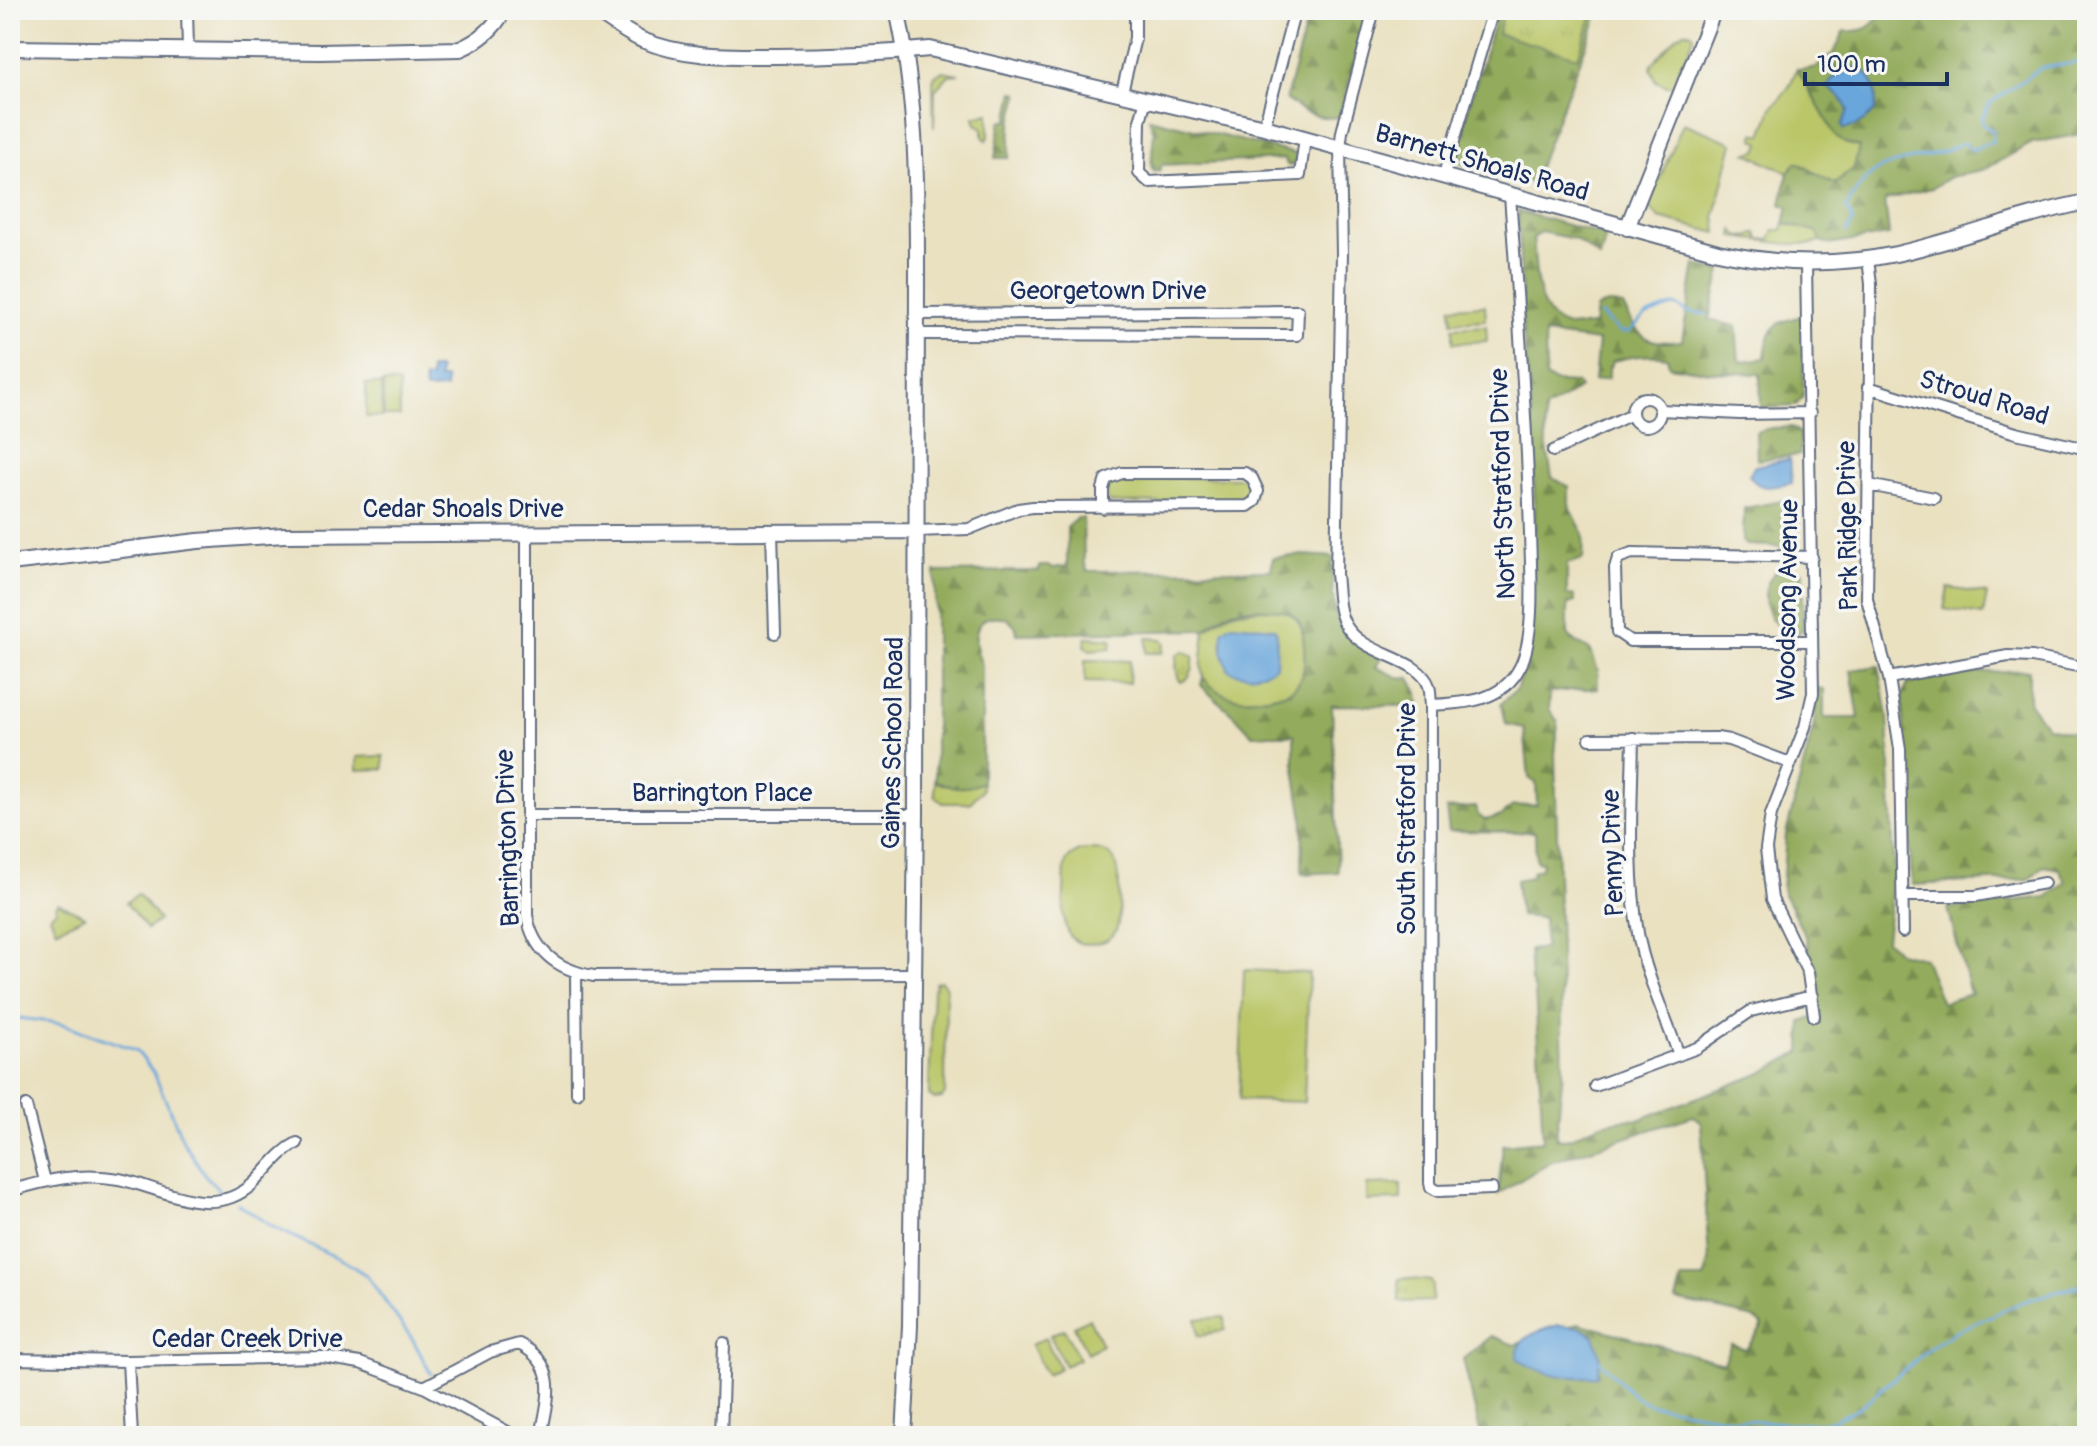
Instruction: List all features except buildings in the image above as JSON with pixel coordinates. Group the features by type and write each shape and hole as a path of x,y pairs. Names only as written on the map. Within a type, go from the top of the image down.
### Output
{"main road":[{"path":"10,48 320,52 460,49 485,34 504,10"},
{"name":"Barnett Shoals Road","path":"595,10 643,40 687,53 891,55 930,49 1264,127 1736,256 1806,263 1868,259 1916,249 2034,213 2087,202"},
{"path":"897,10 907,51"},
{"path":"1627,228 1714,10"},
{"name":"Gaines School Road","path":"904,1436 910,1326 918,334 916,178 907,51"},
{"name":"Cedar Shoals Drive","path":"10,563 198,541 284,535 917,531"}],"street":[{"path":"187,10 188,49"},
{"path":"1122,92 1135,38 1135,10"},
{"path":"1264,127 1295,10"},
{"name":"South Stratford Drive","path":"1374,10 1340,148 1342,239 1336,574 1341,614 1346,626 1365,646 1411,667 1423,676 1429,686 1430,1182 1431,1187 1438,1191 1492,1189"},
{"path":"1443,178 1493,10"},
{"path":"1146,99 1140,121 1139,173 1149,182 1300,175 1305,138"},
{"name":"North Stratford Drive","path":"1431,705 1476,702 1500,691 1520,666 1530,628 1527,443 1510,195"},
{"name":"Park Ridge Drive","path":"1868,259 1871,284 1867,599 1889,678 1900,749 1903,932"},
{"name":"Woodsong Avenue","path":"1806,263 1813,693 1810,711 1771,814 1766,849 1767,875 1779,917 1806,966 1814,1016"},
{"name":"Georgetown Drive","path":"918,314 1298,311 1297,335 918,334"},
{"name":"Stroud Road","path":"1868,387 2016,433 2087,449"},
{"path":"1646,398 1655,402 1660,410 1659,419 1648,426 1635,422 1632,414 1634,405 1646,398"},
{"path":"1660,410 1810,413"},
{"path":"1553,451 1632,414"},
{"path":"917,531 969,529 1018,509 1033,507 1103,508 1248,506 1255,501 1258,491 1252,478 1245,473 1122,473 1106,479 1103,508"},
{"path":"1869,485 1934,498"},
{"name":"Barrington Drive","path":"527,532 529,927 532,938 548,957 576,973 594,976 914,974"},
{"path":"772,532 775,633"},
{"path":"1812,557 1632,553 1618,558 1615,568 1617,632 1630,641 1812,641"},
{"path":"1889,678 2008,656 2032,657 2087,668"},
{"name":"Penny Drive","path":"1633,738 1631,835 1634,903 1639,937 1679,1055"},
{"path":"1590,739 1729,740 1790,763"},
{"name":"Barrington Place","path":"528,815 916,815"},
{"path":"1904,896 1976,896 2044,883"},
{"path":"576,973 577,1093"},
{"path":"1595,1086 1706,1043 1751,1011 1812,996"},
{"path":"26,1106 45,1181"},
{"path":"10,1191 45,1181 78,1176 99,1177 119,1179 189,1199 219,1201 253,1186 284,1151 297,1143"},
{"path":"721,1436 724,1343"},
{"path":"424,1387 490,1352 519,1344 531,1350 545,1369 549,1394 541,1436"},
{"name":"Cedar Creek Drive","path":"10,1359 128,1361 323,1357 360,1363 424,1387 491,1431 515,1436"},
{"path":"128,1361 132,1436"}],"green space":[{"path":"1310,10 1370,10 1339,117 1311,114 1286,99"},
{"path":"1498,10 1600,10 1532,183 1452,161"},
{"path":"1504,10 1572,10 1592,16 1578,57 1498,34"},
{"path":"1882,10 2087,10 2087,133 2032,143 1985,169 1950,177 1932,188 1885,200 1889,235 1834,244 1821,242 1818,233 1784,223 1789,207 1781,204 1788,173 1796,162 1835,184 1854,168 1859,147 1836,137 1797,69 1821,65 1832,55 1844,31 1867,28"},
{"path":"1685,31 1694,36 1674,86 1667,86 1656,81 1652,64"},
{"path":"1797,69 1836,136 1845,143 1860,147 1854,168 1835,184 1797,162 1788,173 1747,153 1757,151 1760,143 1754,139 1754,133 1762,135 1772,108 1789,87"},
{"path":"943,71 959,74 949,75 935,90 934,128 933,81 935,75"},
{"path":"1014,92 1019,93 1011,126 1009,158 995,158 1001,121 1008,121"},
{"path":"989,113 987,140 983,137 983,128 976,124 974,117"},
{"path":"1149,118 1297,154 1291,166 1285,159 1161,165 1160,171 1154,172 1151,166 1154,133"},
{"path":"1683,123 1733,143 1715,215 1717,233 1659,218 1650,208"},
{"path":"1518,211 1606,236 1600,258 1575,239 1540,232 1533,238 1542,302 1548,313 1568,326 1594,325 1596,309 1606,304 1616,305 1623,306 1634,326 1645,337 1660,342 1682,341 1695,265 1721,271 1709,320 1736,326 1739,362 1765,358 1768,339 1774,328 1786,320 1804,316 1803,397 1795,406 1761,408 1760,374 1669,366 1667,357 1640,356 1613,361 1609,378 1594,381 1598,341 1545,334 1546,378 1555,382 1576,383 1580,388 1545,410 1546,443 1552,477 1569,487 1569,505 1584,535 1583,559 1567,564 1567,595 1575,596 1575,602 1568,604 1568,634 1591,651 1598,671 1598,688 1550,692 1549,709 1558,722 1555,755 1563,1071 1556,1138 1568,1138 1612,1122 1638,1120 1762,1073 1801,1052 1802,1022 1821,1015 1806,938 1782,890 1786,834 1814,724 1817,688 1824,689 1824,718 1859,718 1851,670 1879,666 1888,716 1894,871 1886,940 1898,952 1924,958 1942,1003 1970,994 1948,908 2047,897 2066,882 2059,869 2044,866 2029,879 1912,885 1902,697 1908,684 1964,673 2029,670 2029,703 2047,727 2087,736 2087,1436 1481,1436 1463,1359 1492,1336 1514,1345 1578,1323 1723,1363 1731,1344 1746,1349 1763,1325 1754,1318 1676,1300 1682,1279 1704,1279 1709,1262 1701,1122 1693,1116 1550,1162 1498,1194 1503,1145 1543,1141 1535,990 1531,982 1529,950 1545,948 1543,918 1520,916 1516,880 1531,877 1533,871 1541,868 1542,862 1536,861 1535,832 1449,831 1446,809 1476,807 1478,815 1485,820 1501,816 1513,806 1537,805 1536,783 1529,778 1524,728 1505,724 1501,704 1517,688 1529,649 1535,524 1533,431 1523,331"},
{"path":"1784,223 1819,233 1821,242 1788,244 1733,237 1734,230 1738,235 1748,237 1757,233 1759,239 1770,240 1774,230 1782,230"},
{"path":"1485,305 1486,320 1452,322 1451,307"},
{"path":"1486,326 1487,341 1453,343 1453,328"},
{"path":"383,383 399,383 400,416 384,416"},
{"path":"366,384 382,384 382,417 366,417"},
{"path":"1792,427 1800,433 1800,455 1757,460 1756,432"},
{"path":"1116,477 1246,478 1254,493 1248,502 1111,503 1107,499 1107,485"},
{"path":"1788,500 1794,502 1798,525 1793,547 1747,545 1743,542 1744,508"},
{"path":"1077,518 1083,518 1087,571 1271,570 1273,558 1304,555 1333,557 1334,605 1343,629 1352,640 1381,658 1376,667 1397,677 1410,678 1418,693 1419,706 1332,705 1338,872 1302,874 1303,819 1294,763 1294,735 1252,735 1201,685 1203,677 1220,692 1248,698 1270,697 1296,686 1303,670 1302,631 1295,617 1281,611 1260,608 1231,612 1205,630 1017,634 1016,627 1006,618 986,619 980,624 976,638 982,665 982,782 959,787 935,781 935,572 1039,571 1040,566 1067,566 1067,528"},
{"path":"1782,569 1803,572 1803,630 1798,633 1785,630 1775,623 1766,603 1768,582"},
{"path":"1948,588 1987,594 1983,615 1944,609"},
{"path":"1270,609 1290,614 1302,629 1306,659 1299,684 1278,695 1250,699 1222,694 1211,688 1204,679 1202,668 1205,630 1235,612"},
{"path":"1086,638 1112,639 1111,648 1090,650 1085,646"},
{"path":"1147,638 1162,639 1165,643 1163,653 1146,653"},
{"path":"1184,651 1193,656 1193,664 1190,675 1181,682 1177,673 1177,655"},
{"path":"1085,660 1130,661 1129,683 1085,682"},
{"path":"384,756 384,769 357,770 357,757"},
{"path":"935,781 959,787 982,782 982,790 970,803 943,803 935,796"},
{"path":"1083,850 1102,851 1112,857 1119,892 1115,932 1104,941 1089,944 1072,938 1067,931 1064,912 1066,863"},
{"path":"138,894 159,920 147,929 126,903"},
{"path":"58,903 85,916 56,930 50,916"},
{"path":"1244,970 1309,973 1304,1102 1239,1100"},
{"path":"941,981 946,987 945,1094 942,1098 934,1099 929,1095 933,991 935,983"},
{"path":"1401,1184 1401,1200 1367,1201 1367,1185"},
{"path":"1399,1279 1431,1281 1432,1301 1399,1302"},
{"path":"1224,1317 1225,1330 1198,1336 1196,1319"},
{"path":"1089,1318 1102,1345 1087,1353 1074,1326"},
{"path":"1064,1329 1079,1359 1065,1366 1050,1335"},
{"path":"1045,1338 1060,1368 1046,1375 1031,1345"}],"water":[{"path":"1860,68 1874,86 1875,110 1853,127 1844,129 1842,126 1848,110 1841,98 1828,87 1841,73"},
{"path":"430,369 439,369 439,379 446,379 446,389 425,390 424,379 430,379"},
{"path":"1790,459 1792,483 1763,486 1749,475 1755,466"},
{"path":"1232,624 1274,628 1277,633 1276,666 1252,675 1228,669 1222,651 1223,630"},
{"path":"1558,1325 1579,1327 1594,1336 1600,1357 1597,1376 1556,1375 1535,1369 1517,1358 1517,1351 1525,1340"}],"waterway":[{"path":"1847,232 1853,221 1846,208 1865,180 1875,172 1897,162 1965,143 1972,150 1993,141 1993,131 1984,125 1982,118 1990,103 2041,68 2087,61"},
{"path":"1601,315 1620,332 1629,332 1645,316 1675,305 1688,312 1706,314"},
{"path":"10,1017 60,1023 136,1050 154,1073 184,1143 205,1175 222,1193"},
{"path":"237,1203 271,1226 366,1275 413,1340 431,1374"},
{"path":"1600,1361 1635,1397 1653,1405 1736,1419 1821,1423 1835,1420 1860,1407 1934,1345 1957,1331 2022,1302 2087,1283"},
{"path":"10,1430 12,1436"}]}
